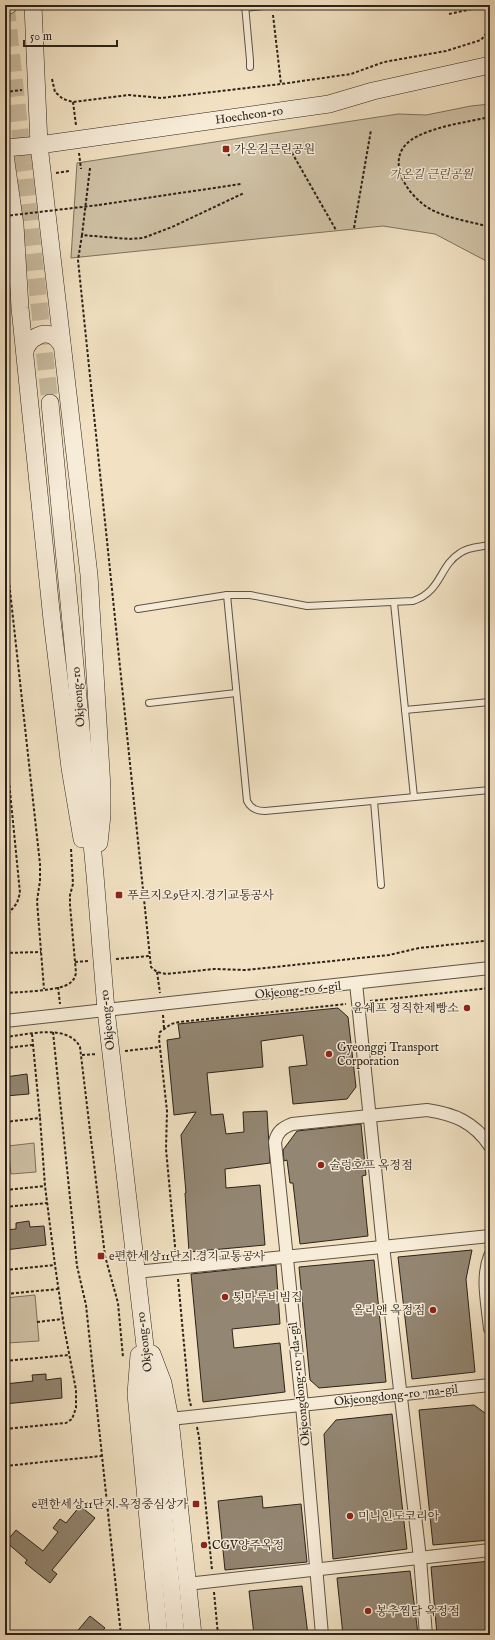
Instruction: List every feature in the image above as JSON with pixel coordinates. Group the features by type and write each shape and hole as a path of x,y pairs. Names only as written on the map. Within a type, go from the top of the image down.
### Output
{"main road":[{"path":"33,5 39,145 90,576 102,788 102,815 95,875"},
{"name":"Hoecheon-ro","path":"5,148 39,145 329,104 373,91 490,65"},
{"path":"5,155 15,225 20,308 52,620 70,768 81,836 95,875"},
{"path":"25,352 26,344 40,335 52,335 62,345"},
{"name":"Okjeong-ro","path":"50,403 95,875 106,1010 155,1432 176,1635"},
{"path":"142,1329 163,1383 170,1419 193,1635"},
{"path":"142,1329 136,1373 136,1394 159,1635"}],"street":[{"name":"Okjeong-ro 6-gil","path":"5,1021 490,968"},
{"path":"356,983 383,1246 420,1558 426,1635"},
{"path":"370,1116 427,1110 448,1114 474,1128 490,1146"},
{"name":"Okjeongdong-ro 7da-gil","path":"322,1635 302,1405 285,1256 275,1142 276,1136 280,1131 292,1124 370,1116"},
{"path":"136,1272 490,1236"},
{"path":"490,1256 485,1274 490,1329"},
{"name":"Okjeongdong-ro 7na-gil","path":"170,1419 490,1385"},
{"path":"187,1584 316,1571 490,1550"}],"lane":[{"path":"250,67 245,6 273,5"},
{"path":"138,609 227,596 250,595 307,606 413,601 422,598 430,592 453,559 460,553 470,549 490,545"},
{"path":"227,596 236,693 248,801 250,806 259,811 265,811 490,790"},
{"path":"394,603 414,797"},
{"path":"149,703 236,693"},
{"path":"405,710 490,702"},
{"path":"374,801 381,885"}],"path":[{"path":"449,14 486,6 490,18"},
{"path":"273,15 281,84"},
{"path":"51,72 55,92 63,99 73,102 129,95 161,98 351,74 384,62 446,50 481,40 490,29"},
{"path":"490,117 441,128 416,137 406,144 397,162 399,174 413,194 433,211 490,226"},
{"path":"354,228 372,130"},
{"path":"287,144 336,230"},
{"path":"228,149 229,156"},
{"path":"90,168 78,260 151,966 157,972 166,974 214,969 246,970 389,955 419,948 484,941 490,936"},
{"path":"5,216 99,205 241,184"},
{"path":"82,235 129,239 143,238 172,227 244,193"},
{"path":"5,545 40,864 40,881 37,901 44,989"},
{"path":"5,742 20,893 17,903 5,918"},
{"path":"5,774 8,771"},
{"path":"5,953 41,952"},
{"path":"366,1002 490,988"},
{"path":"176,1258 166,1149 167,1117 159,1039 160,1032 171,1024 179,1022 350,1003"},
{"path":"53,1032 77,1266 86,1305 121,1635"},
{"path":"5,1037 53,1032 64,1033 78,1042 82,1055 105,1256 118,1303 123,1359"},
{"path":"5,1429 66,1423 72,1419 76,1408 76,1390 58,1289 45,1186 32,1034"},
{"path":"5,1048 33,1045"},
{"path":"5,1122 40,1118"},
{"path":"5,1190 45,1186"},
{"path":"5,1207 47,1202"},
{"path":"5,1270 55,1265"},
{"path":"177,1273 189,1398 192,1411"},
{"path":"5,1287 6,1296 58,1289"},
{"path":"37,1322 63,1320"},
{"path":"5,1361 69,1354"},
{"path":"196,1424 199,1437 212,1572"},
{"path":"5,1466 102,1456"},
{"path":"213,1587 218,1635"}],"green space":[{"name":"가온길 근린공원","path":"490,104 490,263 435,234 383,226 71,258 77,163 398,114 426,115 471,106"},
{"path":"34,1143 36,1172 11,1174 8,1146"},
{"path":"35,1295 39,1341 7,1343 5,1298"}],"building":[{"path":"338,1008 348,1017 356,1087 347,1099 293,1104 289,1067 307,1065 303,1035 261,1041 263,1067 207,1073 211,1115 223,1114 226,1134 244,1132 243,1112 267,1111 270,1163 225,1169 226,1188 260,1185 265,1245 189,1252 181,1135 196,1112 174,1115 167,1040 180,1038 178,1024"},
{"path":"27,1074 29,1094 5,1096 5,1077"},
{"path":"361,1124 366,1175 362,1176 368,1236 300,1244 293,1183 290,1183 287,1160 284,1161 283,1150 297,1131"},
{"path":"29,1221 30,1227 44,1226 46,1245 5,1250 5,1230 16,1229 16,1223"},
{"path":"472,1250 466,1279 475,1372 412,1379 398,1257"},
{"path":"374,1260 386,1382 319,1388 310,1380 299,1267"},
{"path":"276,1265 280,1324 232,1329 234,1348 280,1343 285,1392 203,1402 191,1274"},
{"path":"46,1374 46,1380 61,1378 62,1398 5,1404 5,1384 33,1381 32,1375"},
{"path":"474,1405 489,1416 490,1421 490,1540 433,1545 419,1410"},
{"path":"392,1414 407,1549 333,1559 324,1434 336,1420"},
{"path":"262,1496 263,1508 301,1504 307,1562 225,1570 218,1501"},
{"path":"80,1506 95,1518 52,1570 57,1574 50,1583 25,1563 27,1560 6,1542 16,1530 43,1551 58,1532 53,1528 60,1519 66,1523"},
{"path":"490,1561 490,1635 437,1635 431,1567"},
{"path":"410,1571 418,1634 343,1635 337,1578"},
{"path":"302,1586 308,1635 254,1635 249,1591"},
{"path":"90,1616 105,1628 99,1635 74,1635"}],"tunnel":[{"path":"6,5 50,403"}],"place":[{"name":"가온길근린공원","path":"226,149"},
{"name":"푸르지오9단지.경기교통공사","path":"119,895"},
{"name":"윤쉐프 정직한제빵소","path":"467,1008"},
{"name":"Gyeonggi Transport Corporation","path":"329,1054"},
{"name":"술렁호프 옥정점","path":"321,1165"},
{"name":"e편한세상11단지.경기교통공사","path":"101,1256"},
{"name":"툇마루비빔집","path":"225,1297"},
{"name":"올리앤 옥정점","path":"433,1310"},
{"name":"e편한세상11단지.옥정중심상가","path":"196,1504"},
{"name":"미니인도코리아","path":"350,1516"},
{"name":"CGV양주옥정","path":"204,1545"},
{"name":"봉추찜닭 옥정점","path":"368,1611"}]}
